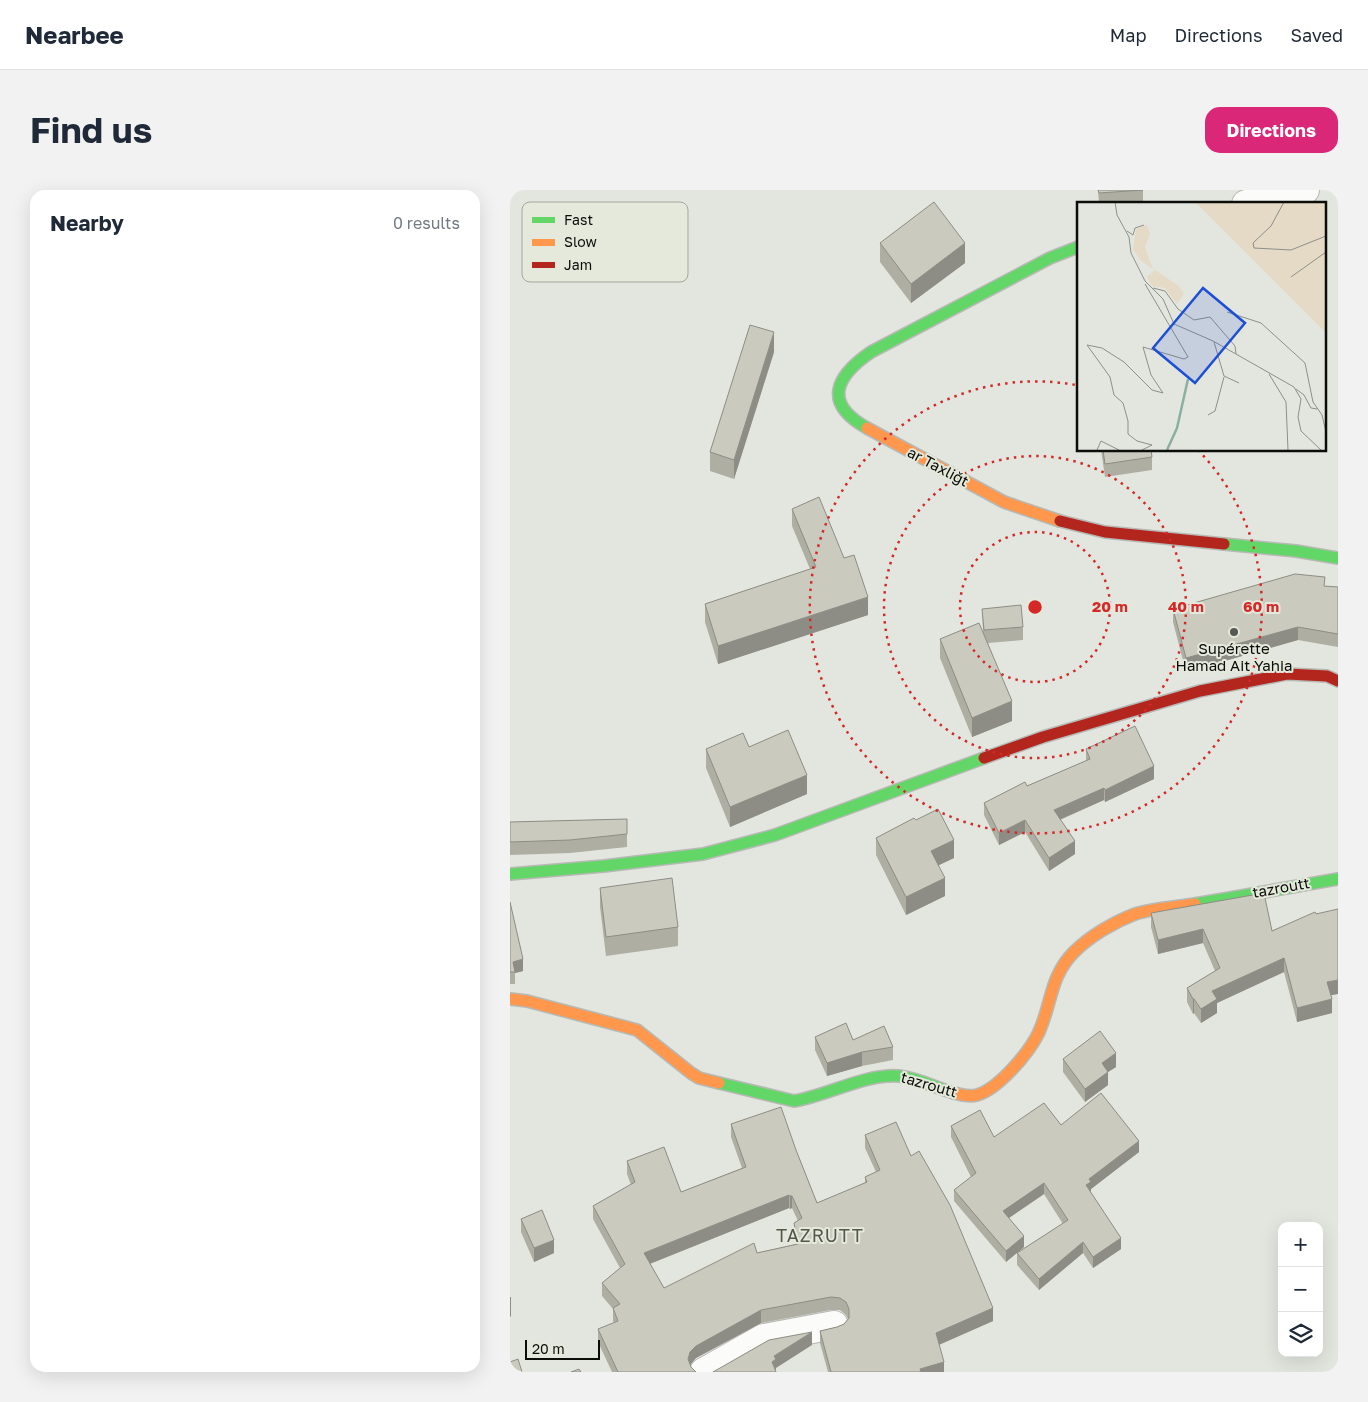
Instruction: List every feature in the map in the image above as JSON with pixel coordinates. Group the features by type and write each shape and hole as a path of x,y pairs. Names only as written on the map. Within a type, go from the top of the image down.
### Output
{"street":[{"path":"1254,202 1305,190"},
{"name":"ar Taxliǧt","path":"1077,247 1050,258 871,352 850,367 839,385 840,402 851,419 1004,502 1056,520 1105,532 1296,551 1338,558"},
{"path":"510,874 604,866 703,854 774,835 1043,737 1200,691 1287,674 1327,676 1338,681"},
{"name":"tazroutt","path":"510,999 527,1001 637,1030 699,1078 782,1099 806,1100 887,1075 911,1078 963,1095 976,1096 990,1088 1026,1054 1039,1033 1059,970 1075,950 1115,923 1136,914 1338,879"},
{"path":"704,1372 764,1338 834,1325"}],"building":[{"path":"1098,190 1143,190 1099,193"},
{"path":"934,202 965,243 911,284 880,243"},
{"path":"750,325 774,332 734,460 710,452"},
{"path":"1103,451 1151,451 1152,457 1105,464"},
{"path":"819,497 844,558 854,555 868,597 718,646 705,604 816,567 792,509"},
{"path":"1295,574 1325,577 1324,586 1338,587 1338,634 1298,627 1186,658 1173,609"},
{"path":"1021,605 1023,627 984,630 982,609"},
{"path":"979,623 1012,701 972,718 940,639"},
{"path":"1135,726 1154,766 1105,790 1104,788 1054,810 1075,841 1049,858 1025,820 999,833 984,803 1025,782 1027,786 1090,759 1086,749"},
{"path":"788,730 807,775 730,807 706,749 743,733 749,747"},
{"path":"938,809 954,840 931,851 945,878 906,897 876,838 914,818 916,820"},
{"path":"627,819 627,834 570,840 510,842 510,822"},
{"path":"672,878 678,927 606,937 600,888"},
{"path":"1264,893 1272,931 1315,912 1316,914 1338,909 1338,980 1327,982 1332,999 1297,1008 1284,958 1212,991 1217,999 1201,1009 1187,988 1220,968 1203,929 1158,940 1151,913"},
{"path":"510,902 523,959 513,962 515,972 510,972"},
{"path":"846,1023 853,1040 884,1026 893,1047 862,1052 827,1063 815,1037"},
{"path":"1100,1031 1116,1053 1102,1063 1108,1072 1085,1089 1063,1059"},
{"path":"1101,1093 1139,1141 1089,1179 1091,1182 1086,1185 1121,1238 1093,1257 1083,1242 1039,1279 1017,1253 1068,1220 1044,1183 1003,1211 1024,1236 1006,1251 954,1190 976,1173 951,1126 980,1110 994,1137 1044,1103 1061,1125"},
{"path":"781,1107 817,1203 867,1182 865,1177 880,1170 865,1135 896,1122 911,1156 919,1151 950,1205 993,1308 936,1333 944,1362 920,1369 921,1372 831,1372 820,1331 844,1324 849,1318 849,1309 846,1302 840,1298 831,1297 761,1310 696,1346 690,1352 688,1359 691,1367 696,1372 618,1372 598,1329 618,1321 613,1308 620,1304 602,1283 625,1264 593,1206 635,1182 627,1161 664,1147 681,1192 746,1167 731,1124","holes":["792,1196 802,1218 794,1223 798,1244 757,1253 754,1243 664,1288 644,1253"]},
{"path":"542,1210 554,1240 534,1248 521,1219"},
{"path":"812,1332 774,1356 776,1359 772,1362 776,1372 713,1372 769,1340"},
{"path":"518,1359 522,1372 510,1372 510,1362"}],"traffic: fast":[{"path":"867,428 853,419 844,409 839,399 842,380 859,361 871,352 1050,258 1077,247"},
{"path":"1224,544 1296,551 1338,558"},
{"path":"510,874 604,866 703,854 775,835 984,758"},
{"path":"1195,904 1338,879"},
{"path":"719,1083 794,1101 819,1095 860,1081 887,1076 913,1079 954,1093"}],"traffic: slow":[{"path":"867,428 1004,502 1060,521"},
{"path":"954,1093 971,1096 977,1095 994,1086 1020,1061 1043,1023 1055,981 1060,971 1074,952 1087,940 1111,925 1135,914 1195,904"},
{"path":"510,999 527,1001 637,1030 691,1073 699,1078 719,1083"}],"traffic: jam":[{"path":"1060,521 1105,532 1224,544"},
{"path":"984,758 1043,737 1200,691 1287,674 1327,676 1338,681"}],"place":[{"name":"Supérette Hamad Ait Yahia","path":"1234,632"}],"district":[{"name":"TAZRUTT","path":"820,1236"}]}
